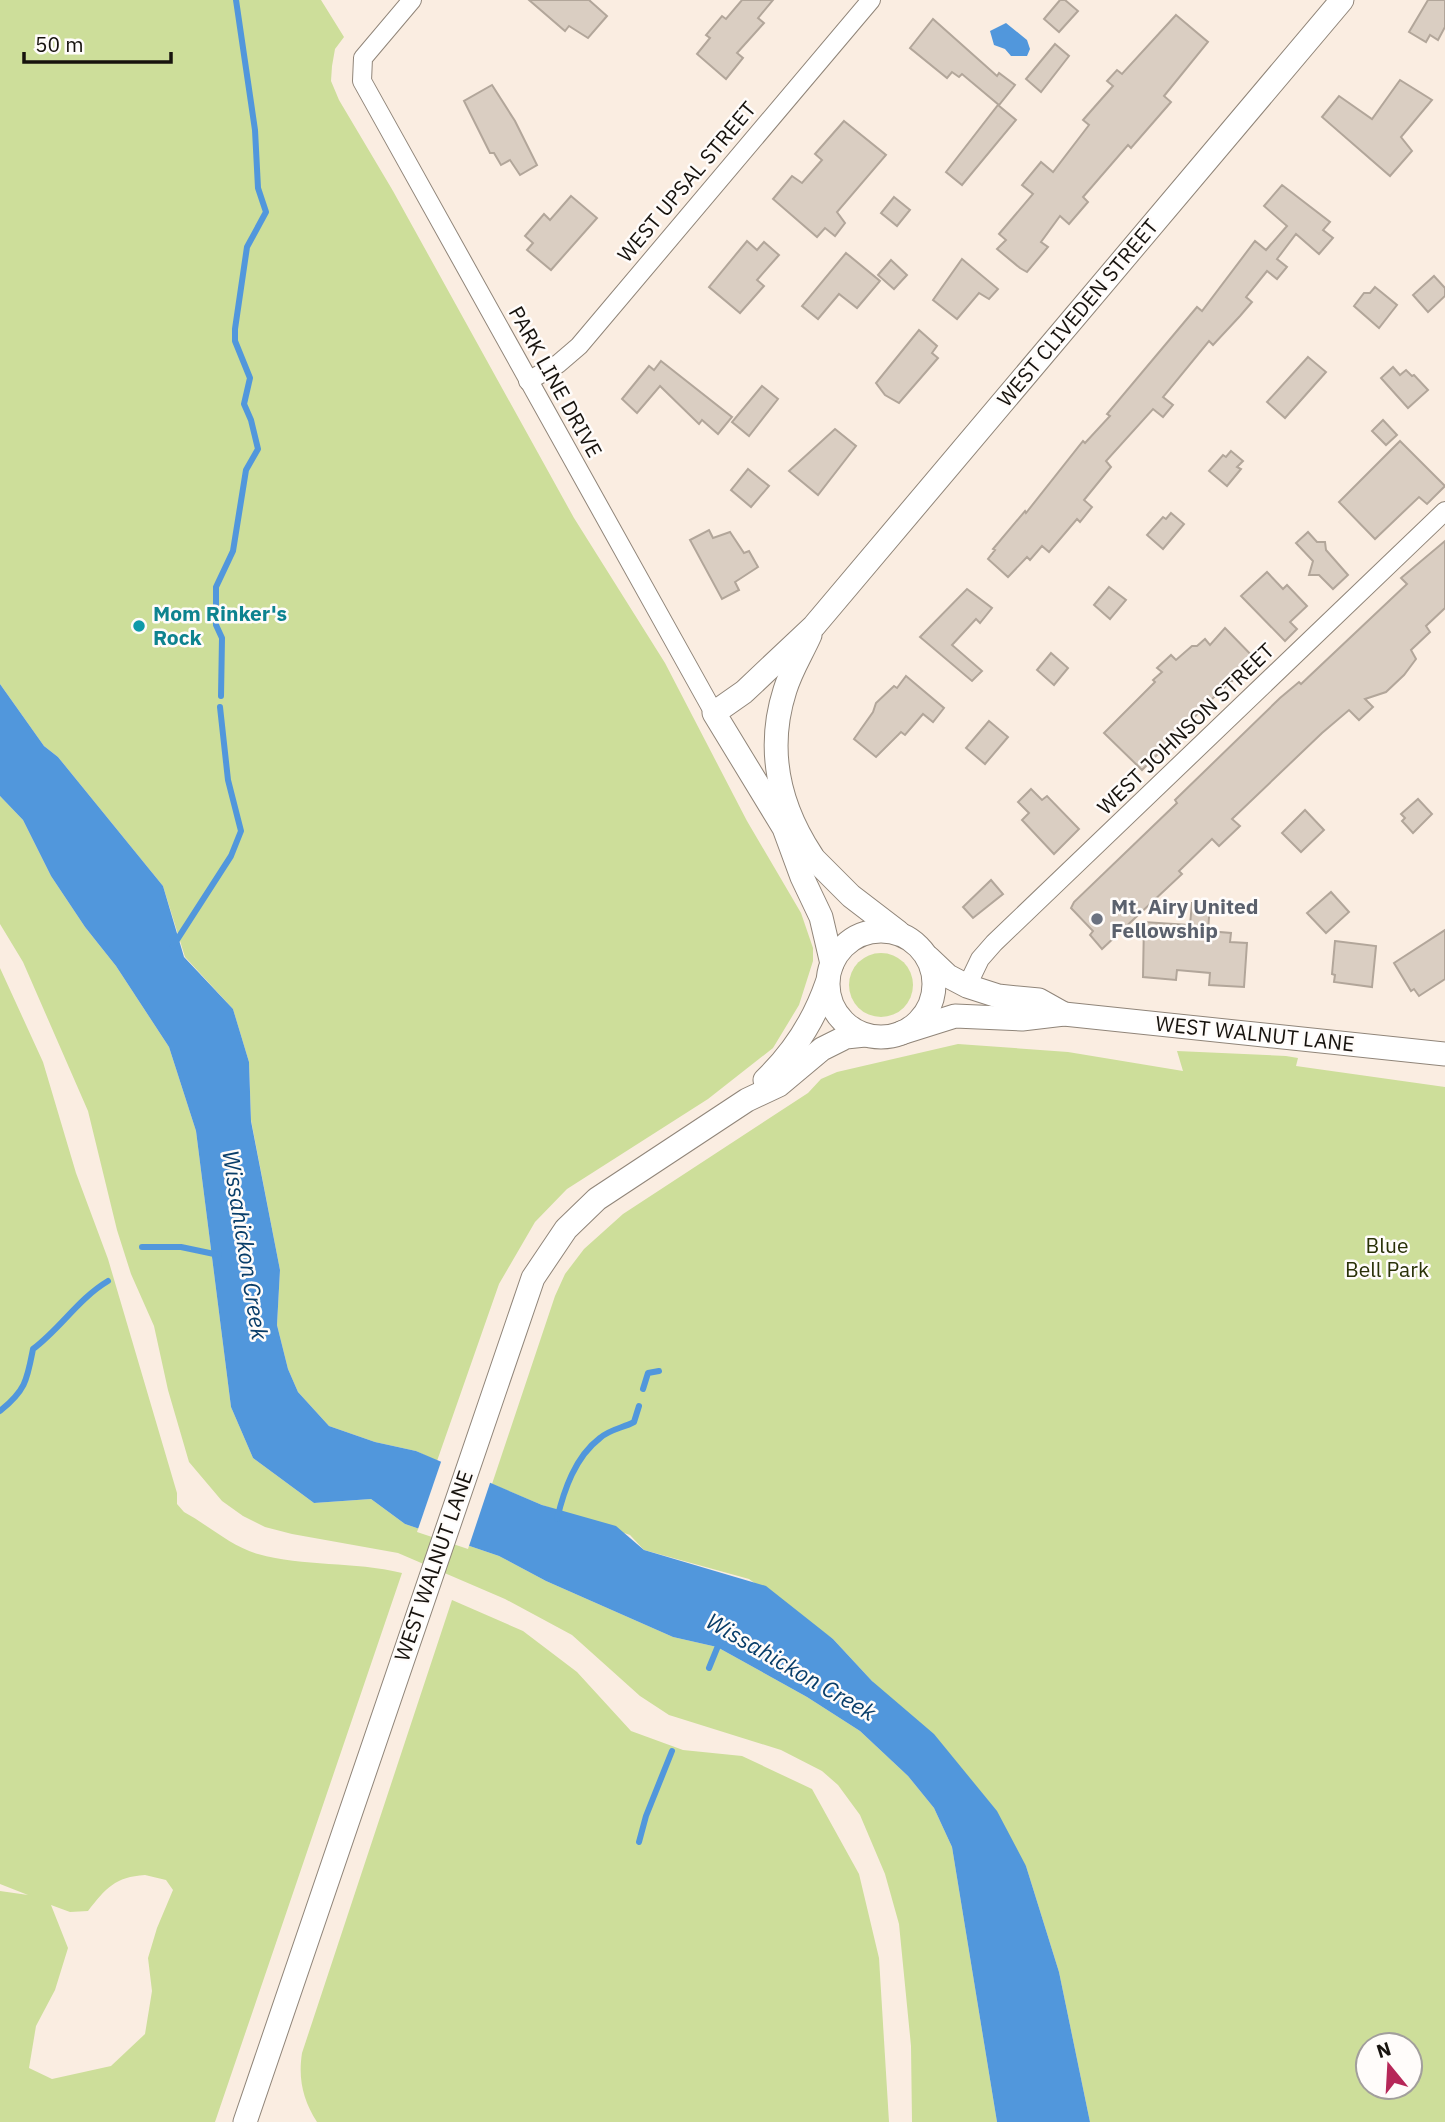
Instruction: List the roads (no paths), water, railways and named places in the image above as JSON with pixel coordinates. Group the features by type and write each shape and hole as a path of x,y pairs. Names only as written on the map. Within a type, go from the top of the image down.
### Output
{"street":[{"name":"PARK LINE DRIVE","path":"412,0 363,58 361,72 369,95 714,712"},
{"name":"WEST UPSAL STREET","path":"528,381 550,370 579,346 871,0"},
{"name":"WEST CLIVEDEN STREET","path":"714,712 744,692 814,626 1342,0"},
{"name":"WEST JOHNSON STREET","path":"967,986 980,959 993,943 1445,511"},
{"name":"WEST CLIVEDEN STREET","path":"812,856 793,826 783,799 776,733 785,687 814,626"},
{"path":"714,712 784,828 802,877 821,916 833,1008 846,1025 865,1035 883,1037 901,1033 920,1020 932,1001 934,978 926,956 858,902 784,828"},
{"path":"830,970 845,944 865,933 889,931 901,934"},
{"name":"WEST WALNUT LANE","path":"926,956 948,976 967,986 998,996 1039,1000 1064,1014"},
{"name":"WEST WALNUT LANE","path":"747,1100 783,1063 805,1032 830,970"},
{"name":"WEST WALNUT LANE","path":"901,1033 955,1016 1022,1019 1064,1014 1445,1054"},
{"name":"WEST WALNUT LANE","path":"245,2122 527,1291 552,1246 581,1213 747,1100 779,1084 833,1043 865,1035"}],"water":[{"path":"1006,23 1027,40 1030,49 1027,56 1011,56 1005,49 994,45 990,31"},
{"name":"Wissahickon Creek","path":"0,684 44,746 58,757 163,886 184,957 233,1009 249,1062 251,1121 280,1270 277,1325 288,1369 298,1392 329,1426 375,1442 416,1451 542,1505 616,1526 644,1550 766,1586 833,1639 872,1681 934,1734 997,1811 1026,1866 1059,1972 1090,2122 997,2122 952,1847 934,1808 908,1776 860,1731 807,1697 717,1647 673,1637 546,1581 499,1556 405,1524 371,1499 314,1503 253,1458 231,1407 196,1131 169,1047 116,966 85,927 51,876 23,820 0,796"}],"waterway":[{"path":"221,696 222,638 216,625 216,587 233,551 246,470 258,449 244,404 250,378 235,341 235,329 247,247 266,212 258,188 255,130 236,0"},
{"path":"173,946 231,856 241,831 228,780 220,707"},
{"path":"142,1247 181,1247 219,1255"},
{"path":"0,1411 24,1384 33,1349 88,1296 108,1281"},
{"path":"643,1389 648,1373 659,1371"},
{"path":"557,1519 577,1464 604,1435 634,1422 639,1406"},
{"name":"Wissahickon Creek","path":"709,1668 720,1641"},
{"path":"639,1842 646,1816 672,1751"}],"place":[{"name":"Mom Rinker's Rock","path":"139,626"},
{"name":"Mt. Airy United Fellowship","path":"1097,919"}],"park label":[{"name":"Blue Bell Park","path":"1387,1258"}]}
